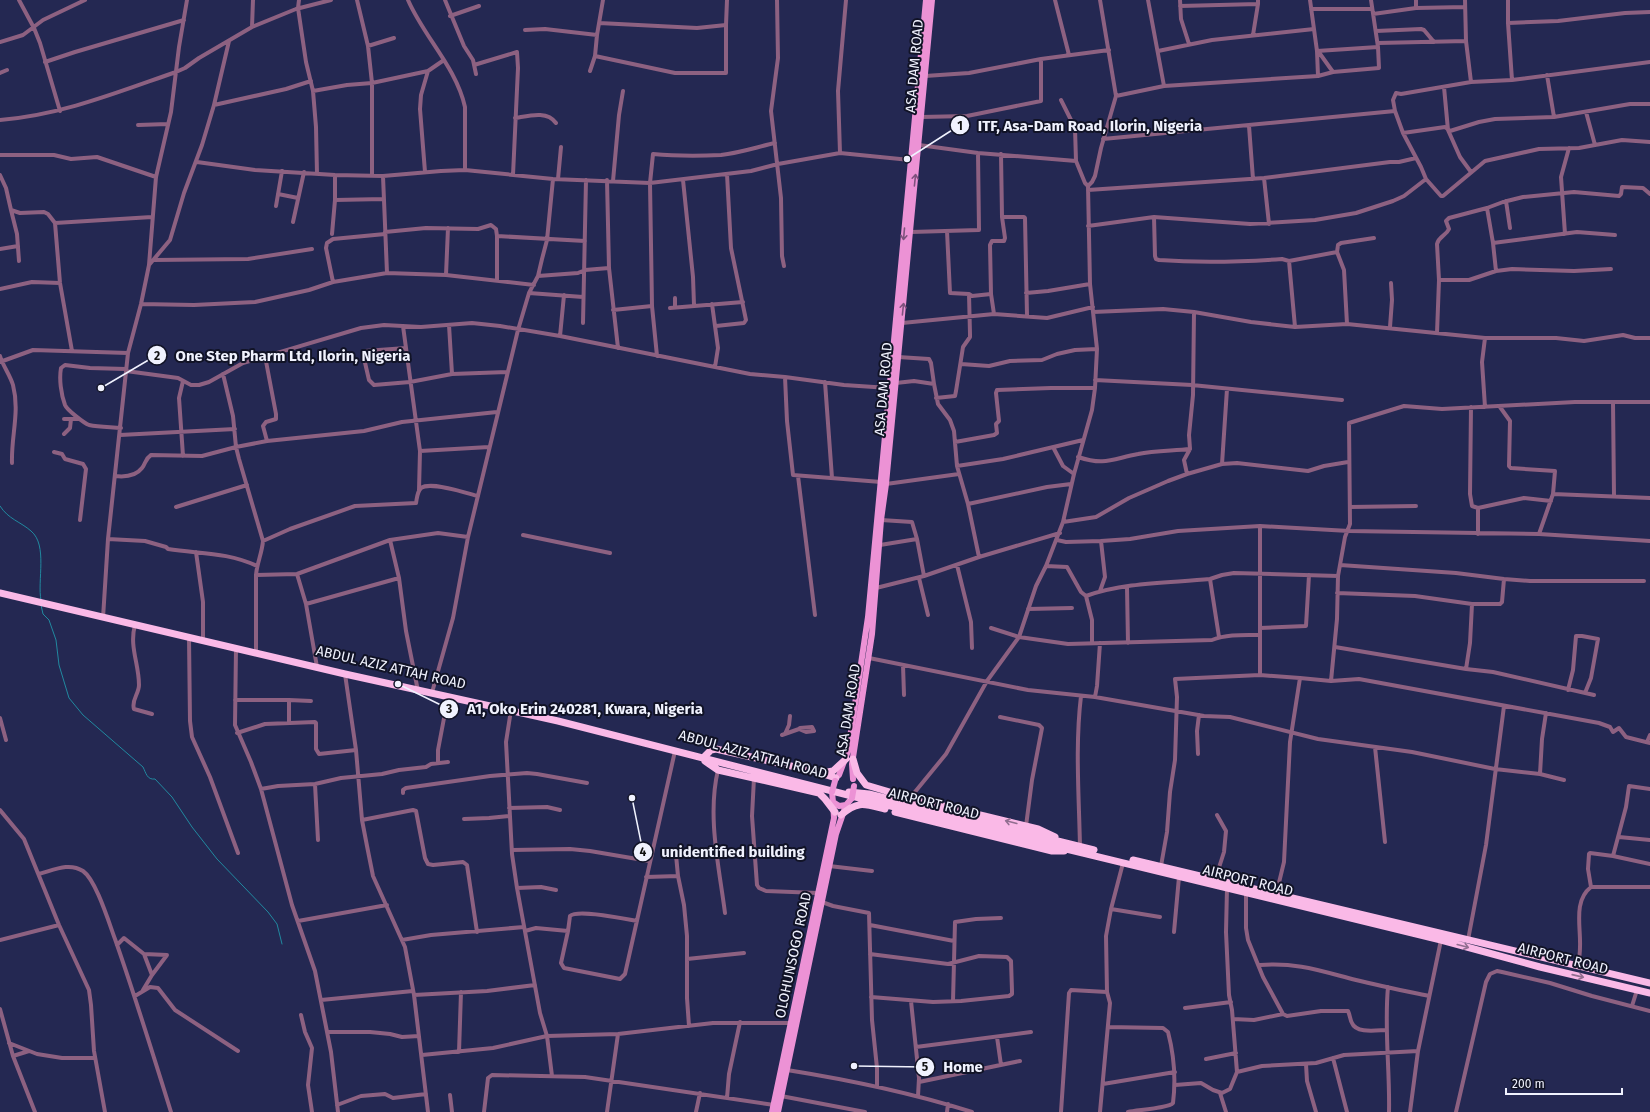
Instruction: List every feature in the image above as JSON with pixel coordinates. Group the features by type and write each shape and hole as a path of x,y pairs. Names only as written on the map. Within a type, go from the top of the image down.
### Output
{"highway":[{"name":"ABDUL AZIZ ATTAH ROAD","path":"0,590 103,616 256,650 345,674 417,688 433,689 684,749 702,757"},
{"name":"ABDUL AZIZ ATTAH ROAD","path":"0,593 40,601"},
{"name":"ABDUL AZIZ ATTAH ROAD","path":"103,616 135,626 417,688 448,697 512,710 842,792"},
{"path":"832,797 754,777 718,770 702,757 711,750 716,749 837,778"},
{"path":"822,774 833,771 849,759 866,785"},
{"path":"854,783 1038,829 1075,847"},
{"name":"AIRPORT ROAD","path":"842,792 869,794 1075,847 1161,866 1540,967 1650,993"},
{"path":"819,793 838,813 860,804"},
{"path":"849,802 1052,851 1075,847"},
{"name":"AIRPORT ROAD","path":"1075,847 1123,862 1246,893 1276,897 1468,940 1650,984"}],"main road":[{"name":"ASA DAM ROAD","path":"849,802 854,783 849,759 865,644 896,383 911,232 910,160 926,0"},
{"name":"ASA DAM ROAD","path":"884,483 889,388 910,196 919,145 932,0"},
{"name":"ASA DAM ROAD","path":"832,797 837,778 849,759 869,658 880,545 881,510"},
{"path":"837,778 845,774 854,783"},
{"path":"832,797 839,806 849,802"},
{"name":"OLOHUNSOGO ROAD","path":"772,1112 791,1023 822,902 829,866 838,813 832,797"},
{"name":"OLOHUNSOGO ROAD","path":"778,1112 787,1070 818,894 838,813 849,802"}],"street":[{"path":"19,0 34,28 60,111"},
{"path":"0,42 23,35 43,20 76,1 85,0"},
{"path":"103,616 108,539 128,353 141,304 149,265 156,178 168,124 179,47 188,0"},
{"path":"252,27 253,0"},
{"path":"299,0 298,8 306,62 313,91 316,127 317,174"},
{"path":"0,120 28,118 60,111 176,72 252,27 298,8 331,0"},
{"path":"357,0 368,46 372,84 372,176"},
{"path":"408,0 444,60 463,97 465,107 465,170"},
{"path":"445,0 450,16 474,65 476,74"},
{"path":"590,71 595,56 603,0"},
{"path":"595,56 675,73 726,73 726,25 728,0"},
{"path":"777,0 778,58 771,111 781,198 782,256 784,266"},
{"path":"840,153 838,91 846,0"},
{"path":"1055,0 1069,55"},
{"path":"1088,188 1095,176 1103,139 1116,96 1100,0"},
{"path":"1148,0 1164,86"},
{"path":"1180,0 1181,19 1190,44"},
{"path":"1310,0 1317,51 1318,76"},
{"path":"1116,96 1164,86 1318,76 1333,72 1379,68 1378,45 1371,0"},
{"path":"1416,0 1416,8"},
{"path":"1465,0 1466,41 1471,82"},
{"path":"1508,0 1512,80"},
{"path":"1180,6 1258,2 1252,35"},
{"path":"450,16 479,6"},
{"path":"1373,14 1416,8 1465,7"},
{"path":"1311,9 1372,9"},
{"path":"1508,23 1558,21 1625,13 1650,12"},
{"path":"45,62 184,20"},
{"path":"599,23 697,28 726,25"},
{"path":"525,30 545,29 597,35"},
{"path":"1158,51 1212,40 1314,29"},
{"path":"1376,31 1421,29 1424,30 1434,42"},
{"path":"368,46 394,38"},
{"path":"149,265 170,240 184,193 196,162 214,105 229,41"},
{"path":"1317,51 1378,45 1466,41"},
{"path":"925,76 969,73 1069,55 1108,50"},
{"path":"1317,51 1333,72"},
{"path":"474,65 517,52 518,68 514,175"},
{"path":"313,91 347,85 372,84 428,71 444,60"},
{"path":"921,117 967,116 1041,101 1041,60"},
{"path":"1650,62 1512,80 1471,82 1401,94 1396,93 1393,100 1395,111 1403,133 1426,179 1441,196 1443,196 1485,161 1539,149 1569,148 1622,140 1650,142"},
{"path":"0,73 7,70"},
{"path":"425,172 420,109 421,95 428,71"},
{"path":"1547,75 1554,117"},
{"path":"214,105 286,89 311,81"},
{"path":"1444,87 1448,130 1460,157 1471,172"},
{"path":"613,181 619,115 623,91"},
{"path":"910,798 946,754 987,681 1019,637 1036,586 1060,533 1078,457 1092,410 1097,349 1090,284 1088,188 1076,161 1075,128 1061,100"},
{"path":"1403,133 1445,127 1448,130 1455,130 1479,122 1495,119 1554,117 1630,104 1650,104"},
{"path":"1103,139 1395,111"},
{"path":"1586,112 1595,145"},
{"path":"516,118 546,116 554,120 556,123"},
{"path":"138,125 168,124"},
{"path":"1249,126 1253,179"},
{"path":"657,356 652,306 650,183 653,154 678,156 722,155 775,143"},
{"path":"919,145 978,153 1076,161"},
{"path":"433,689 453,618 468,537 507,372 529,293 538,276 546,240 561,147"},
{"path":"1565,234 1561,177 1569,148"},
{"path":"196,162 255,170 334,175 383,176 465,170 555,179 650,183 751,171 778,164 840,153 910,160"},
{"path":"911,232 978,230 978,153"},
{"path":"994,314 991,294 990,245 992,241 1005,240 1002,217 1000,154"},
{"path":"0,155 54,155 71,158 97,157 156,178"},
{"path":"1088,188 1264,178 1399,162 1416,158"},
{"path":"276,206 282,171"},
{"path":"293,222 304,172"},
{"path":"716,326 745,322 743,302 731,248 727,174"},
{"path":"0,175 6,188 17,234 19,261"},
{"path":"332,234 335,200 334,175"},
{"path":"383,176 387,273"},
{"path":"1264,178 1269,224"},
{"path":"1088,226 1154,217 1250,224 1315,220 1356,213 1393,201 1404,196 1426,179"},
{"path":"583,323 586,180"},
{"path":"607,180 609,268 618,348"},
{"path":"683,180 693,277 694,306"},
{"path":"1437,334 1439,280 1437,244 1438,239 1447,233 1449,229 1447,219 1506,201 1562,193 1574,192 1619,196 1621,194 1622,186 1643,188 1650,194"},
{"path":"278,194 298,198"},
{"path":"335,200 384,199"},
{"path":"1506,201 1510,228"},
{"path":"1487,208 1496,271"},
{"path":"11,210 20,213 44,212 48,214 55,224 60,283 72,351"},
{"path":"1002,217 1024,216 1025,218 1026,315"},
{"path":"55,224 152,217"},
{"path":"1154,217 1155,256 1157,260 1197,263 1233,263 1282,259 1289,261 1336,252"},
{"path":"333,282 326,248 327,243 333,239 385,233 405,229 478,229 491,225 496,229 497,236 497,281"},
{"path":"446,275 448,228"},
{"path":"947,231 950,293 969,294 972,296 991,294"},
{"path":"1493,242 1583,232 1615,235"},
{"path":"497,236 546,240 585,241"},
{"path":"1347,324 1344,270 1336,252 1338,245 1341,243 1374,238"},
{"path":"0,249 18,246"},
{"path":"154,260 248,259 312,249"},
{"path":"1289,261 1296,327"},
{"path":"538,276 578,273 585,270 609,268"},
{"path":"1439,280 1468,280 1496,271 1512,269 1574,271 1612,269"},
{"path":"141,304 194,305 255,302 309,290 333,282 387,273 446,275 534,285"},
{"path":"0,289 32,282 60,283"},
{"path":"1390,328 1392,300 1391,283"},
{"path":"1026,293 1090,284"},
{"path":"529,293 564,295 583,298"},
{"path":"936,398 955,396 963,347 970,337 969,294"},
{"path":"560,336 564,295"},
{"path":"675,298 673,308 743,302"},
{"path":"712,304 718,348 715,367"},
{"path":"614,310 652,306"},
{"path":"902,323 994,314 1026,315 1047,318 1093,309 1163,309 1296,327 1347,324 1485,338 1556,338 1584,341 1623,335 1635,338 1650,338"},
{"path":"1187,474 1184,460 1190,449 1189,435 1193,395 1194,312"},
{"path":"121,428 89,425 79,419 66,407 62,392 60,368 65,365 126,370 178,378 191,384 199,385 209,382 243,363 361,328 384,325 449,325 472,323 500,326 560,336 750,374 844,385 889,388"},
{"path":"449,325 452,374"},
{"path":"263,541 290,529 355,506 416,503 419,490 420,451 404,326"},
{"path":"1485,338 1482,362 1485,407"},
{"path":"406,348 368,350 363,354 369,380 374,385 410,382 452,374 507,372"},
{"path":"961,364 989,366 1010,361 1042,360 1057,354 1075,350 1097,349"},
{"path":"12,463 12,447 17,413 12,382 0,360 33,350 128,353"},
{"path":"265,356 276,414 276,419 266,422 263,426 267,442"},
{"path":"898,357 928,359 931,363 936,398 939,406 952,424 954,430 956,466 968,504 979,557"},
{"path":"223,374 233,416 236,447 263,541 262,554 257,566 256,575 256,650"},
{"path":"785,377 792,474 798,476 884,483 959,474"},
{"path":"1095,380 1192,385 1227,390 1342,400"},
{"path":"183,381 179,398 183,456"},
{"path":"825,382 832,478"},
{"path":"896,383 914,382 934,384"},
{"path":"954,442 998,433 996,424 999,421 997,390 1095,388"},
{"path":"1222,464 1227,390"},
{"path":"1331,681 1338,576 1345,537 1349,531 1350,524 1348,425 1352,421 1404,406 1442,409 1575,402 1650,402"},
{"path":"1613,402 1614,496"},
{"path":"1471,407 1470,494 1472,506 1478,508 1524,498 1551,500"},
{"path":"1500,407 1510,420 1509,466 1511,468 1555,471 1553,494 1539,534"},
{"path":"115,476 128,476 138,472 143,467 147,458 151,455 202,456 236,447 267,442 364,432 402,422 497,412"},
{"path":"64,419 79,419"},
{"path":"64,434 70,428 71,419"},
{"path":"120,436 235,430"},
{"path":"956,466 1004,459 1083,440"},
{"path":"420,451 489,447"},
{"path":"1053,447 1063,466 1074,474"},
{"path":"1078,457 1091,462 1099,462 1115,460 1138,453 1190,449"},
{"path":"54,452 62,454 65,459 84,464 86,469 80,520"},
{"path":"1063,522 1096,517 1129,498 1187,474 1222,464 1237,463 1308,471 1324,466 1348,462"},
{"path":"798,476 815,615"},
{"path":"968,504 1047,487 1071,484"},
{"path":"176,507 247,485"},
{"path":"419,490 423,487 441,486 478,496"},
{"path":"1553,494 1650,498"},
{"path":"1350,507 1416,506"},
{"path":"1478,508 1478,534"},
{"path":"881,520 912,522 924,576"},
{"path":"1057,540 1066,542 1130,539 1178,530 1260,526 1349,531 1389,530 1478,534 1539,534 1650,541"},
{"path":"1260,526 1260,675"},
{"path":"256,575 297,574 390,540 438,533 468,537"},
{"path":"876,588 919,578 979,557 1060,533"},
{"path":"522,535 610,553"},
{"path":"108,539 145,541 166,547 168,549 231,556 257,566"},
{"path":"880,545 917,539"},
{"path":"390,540 399,578 406,631 417,688"},
{"path":"1100,591 1105,577 1101,541"},
{"path":"196,552 203,602 203,638"},
{"path":"957,565 971,622 972,648"},
{"path":"1340,565 1456,573 1530,581 1644,581"},
{"path":"1046,566 1067,567 1086,596 1092,620 1092,643"},
{"path":"297,574 306,604 318,666"},
{"path":"1086,596 1100,591 1210,579 1222,575 1234,574 1338,576"},
{"path":"1260,628 1306,626 1309,575"},
{"path":"306,604 399,578"},
{"path":"919,578 928,615"},
{"path":"1210,579 1219,637"},
{"path":"1338,593 1415,596 1472,604 1500,604 1502,602 1504,579"},
{"path":"1127,587 1128,643"},
{"path":"1466,669 1470,643 1472,604"},
{"path":"1028,609 1072,608"},
{"path":"135,626 132,641 139,688 134,698 133,706 134,709 152,714"},
{"path":"991,628 1019,637 1068,644 1212,640 1219,637 1233,635 1260,635"},
{"path":"1568,690 1573,670 1576,636 1582,636 1598,639 1591,678 1585,693"},
{"path":"189,638 190,721 192,737 210,778 238,853"},
{"path":"1095,697 1100,643"},
{"path":"1334,647 1466,669 1493,672 1594,695"},
{"path":"236,648 235,725 261,789 284,877 313,964 331,1052 338,1112"},
{"path":"869,658 1028,690 1095,697 1199,715 1240,719 1318,739 1412,752 1495,769 1540,774 1564,780"},
{"path":"903,665 904,695"},
{"path":"345,674 356,750 362,820 373,876 402,940 414,993 428,1112"},
{"path":"1161,866 1167,832 1170,792 1175,760 1177,697 1175,679 1260,675 1280,675 1331,681 1359,679 1598,723 1610,727 1613,732 1619,728 1626,737 1649,743 1650,735"},
{"path":"1276,897 1284,862 1292,732 1300,678"},
{"path":"1075,847 1078,720 1081,696"},
{"path":"438,763 438,750 448,697"},
{"path":"235,700 311,701"},
{"path":"289,700 289,723"},
{"path":"1468,940 1486,845 1504,706"},
{"path":"512,710 506,742 512,850 524,929 540,1013 547,1036 552,1076"},
{"path":"1540,774 1542,739 1546,713"},
{"path":"1198,754 1197,731 1199,715"},
{"path":"790,716 789,725 783,735 799,729"},
{"path":"1000,717 1039,725 1043,731 1032,780 1026,826"},
{"path":"0,718 6,740"},
{"path":"238,733 266,724 316,723 316,749 319,754 356,750"},
{"path":"1375,747 1384,842"},
{"path":"637,921 601,915 576,913 570,916 561,963 562,966 564,968 620,979 625,974 637,921 649,861 675,751"},
{"path":"261,789 278,786 315,784 341,778 359,777 426,767 431,764 448,762"},
{"path":"718,770 714,794 714,817 725,913"},
{"path":"403,793 406,788 507,774 537,774 587,783"},
{"path":"754,777 753,823 757,886 766,891 818,894"},
{"path":"315,784 318,840"},
{"path":"1612,856 1617,838 1619,837 1629,786 1650,789"},
{"path":"510,808 547,807 560,810"},
{"path":"0,810 24,839 59,925 88,990 91,1005 95,1058 105,1112"},
{"path":"362,820 413,810 416,811 425,858 428,864 433,865 466,862 477,932"},
{"path":"1215,880 1224,852 1226,837 1226,831 1217,815"},
{"path":"464,819 509,816"},
{"path":"1619,837 1650,840"},
{"path":"512,850 570,849 649,861"},
{"path":"1591,887 1588,869 1588,858 1590,853 1650,864"},
{"path":"676,855 687,936 687,998 689,1026"},
{"path":"1100,1112 1110,1003 1107,992 1106,936 1110,909 1123,862"},
{"path":"829,866 872,871"},
{"path":"39,874 67,867 75,867 88,876 99,896 135,996 171,1112"},
{"path":"646,877 678,876"},
{"path":"1174,932 1179,876"},
{"path":"1578,966 1580,949 1580,904 1584,894 1591,887 1650,887"},
{"path":"517,888 541,888 556,890"},
{"path":"1174,1086 1201,1083 1220,1093 1227,1092 1230,1089 1237,1072 1226,932 1228,888"},
{"path":"1246,893 1247,934 1252,950 1260,965 1264,977 1283,1014"},
{"path":"822,902 833,906 869,913 872,1036 877,1068 877,1087"},
{"path":"298,921 387,905"},
{"path":"1110,909 1160,917"},
{"path":"953,1001 954,925 958,921 1001,918"},
{"path":"0,940 59,925"},
{"path":"870,925 954,942"},
{"path":"402,940 431,935 524,929 548,928 568,931"},
{"path":"117,945 124,938 144,954 152,975"},
{"path":"1410,1112 1418,1051 1441,940"},
{"path":"687,959 744,953"},
{"path":"143,990 167,955 144,954"},
{"path":"870,954 953,963 979,956 1008,957 1011,961 1012,991 1012,994 1009,996 953,1001 911,1001 871,997"},
{"path":"1260,965 1275,964 1309,967 1429,996"},
{"path":"1456,1112 1488,977 1493,972 1502,972 1550,983 1650,1011"},
{"path":"321,1000 414,993 487,991 535,985"},
{"path":"135,996 150,987 158,988 175,1010 238,1051"},
{"path":"1388,987 1386,1006 1389,1112"},
{"path":"1061,1112 1069,994 1072,990 1107,992"},
{"path":"1632,1006 1637,990"},
{"path":"459,1052 461,992"},
{"path":"911,1001 919,1082 918,1096"},
{"path":"1185,1008 1231,1002"},
{"path":"0,1009 13,1056 35,1112"},
{"path":"1233,1019 1254,1020 1283,1014 1287,1016 1321,1011 1348,1011 1352,1024 1355,1028 1361,1030 1387,1030"},
{"path":"301,1015 305,1032 312,1048 308,1085 312,1112"},
{"path":"727,1098 729,1074 740,1022"},
{"path":"422,1055 493,1048 547,1036 618,1034 713,1023 791,1023"},
{"path":"1108,1027 1157,1028 1167,1030 1172,1050 1175,1072 1173,1103 1170,1106 1128,1112"},
{"path":"327,1032 370,1032 402,1037 419,1036"},
{"path":"916,1047 1031,1032"},
{"path":"607,1112 613,1080 618,1034"},
{"path":"997,1037 1000,1065"},
{"path":"9,1043 30,1051 62,1058 95,1058"},
{"path":"13,1056 30,1051"},
{"path":"1237,1072 1262,1066 1316,1063 1344,1055 1418,1051"},
{"path":"1206,1060 1236,1053"},
{"path":"1333,1058 1347,1112"},
{"path":"919,1082 1020,1061"},
{"path":"1306,1064 1306,1081 1316,1112"},
{"path":"787,1070 829,1077 918,1096 972,1112"},
{"path":"1103,1084 1175,1072"},
{"path":"484,1112 486,1089 490,1076 492,1075 585,1077 774,1105"},
{"path":"696,1112 700,1093"},
{"path":"1220,1093 1226,1112"},
{"path":"337,1105 361,1096 385,1094 393,1098 426,1094"},
{"path":"450,1095 452,1112"},
{"path":"782,1096 866,1112"},
{"path":"947,1112 948,1104"}],"waterway":[{"path":"0,506 7,514 31,531 36,537 41,554 41,600"},
{"path":"41,605 43,614 49,620 56,640 59,665 69,698 83,715 143,767 148,777 155,779 172,797 192,827 217,859 268,912 277,924 282,944"}],"place":[{"name":"ITF, Asa-Dam Road, Ilorin, Nigeria","path":"907,159"},
{"name":"One Step Pharm Ltd, Ilorin, Nigeria","path":"101,388"},
{"name":"A1, Oko Erin 240281, Kwara, Nigeria","path":"398,684"},
{"name":"unidentified building","path":"632,798"},
{"name":"Home","path":"854,1066"}]}
